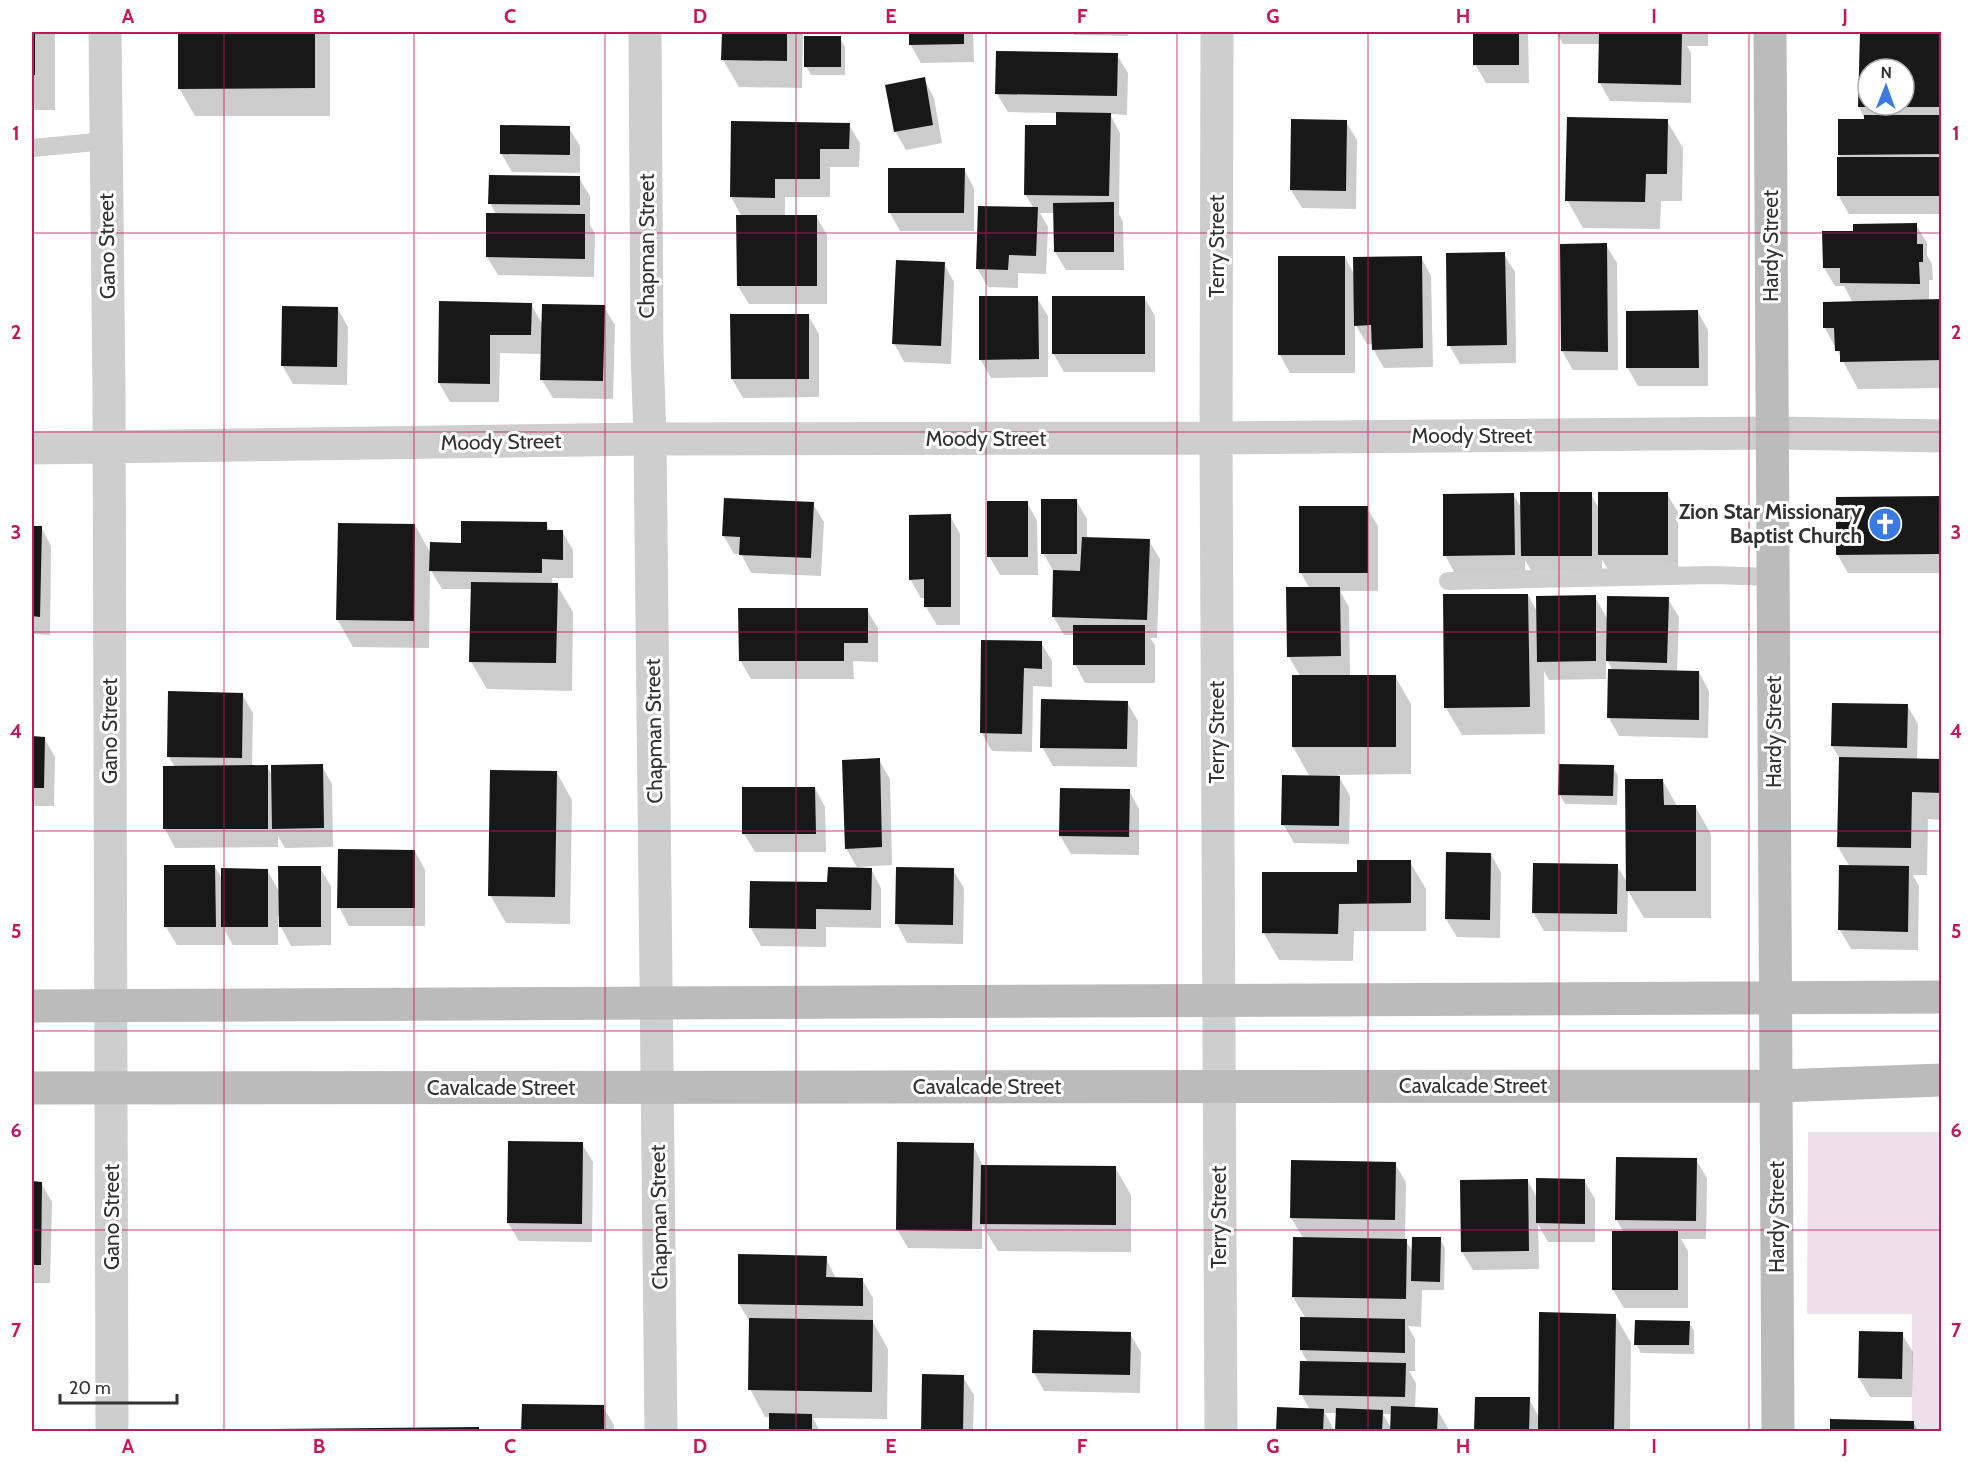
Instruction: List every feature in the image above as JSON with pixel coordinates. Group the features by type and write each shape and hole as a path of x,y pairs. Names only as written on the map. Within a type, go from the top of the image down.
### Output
{"main road":[{"name":"Hardy Street","path":"1770,32 1778,1431"},
{"path":"32,1006 1941,997"},
{"name":"Cavalcade Street","path":"32,1088 1776,1086 1941,1080"}],"street":[{"name":"Gano Street","path":"105,32 112,1005 112,1431"},
{"name":"Chapman Street","path":"645,32 661,1431"},
{"name":"Terry Street","path":"1217,32 1216,438 1221,1431"},
{"name":"Moody Street","path":"32,448 650,439 1773,434 1941,436"}],"lane":[{"path":"32,148 106,141"},
{"path":"1448,581 1712,575 1773,577"}],"shaded area":[{"path":"1808,1132 1941,1132 1941,1431 1912,1431 1912,1314 1807,1314"}],"building":[{"path":"32,32 35,32 35,75 32,75"},
{"path":"178,32 315,32 315,88 178,89"},
{"path":"722,32 787,32 787,61 721,60"},
{"path":"909,32 964,32 964,44 909,45"},
{"path":"1473,32 1519,32 1519,65 1473,65"},
{"path":"1599,32 1682,33 1681,85 1598,83"},
{"path":"1860,32 1942,32 1942,107 1916,107 1916,57 1859,57"},
{"path":"804,36 841,36 841,67 804,67"},
{"path":"996,51 1118,53 1117,96 995,94"},
{"path":"925,77 933,125 894,132 885,85"},
{"path":"1056,112 1111,113 1109,196 1024,195 1025,125 1056,125"},
{"path":"1942,115 1942,154 1838,155 1838,119 1864,119 1864,117"},
{"path":"1567,117 1668,119 1667,174 1646,174 1645,202 1565,201"},
{"path":"1291,119 1347,120 1346,191 1290,190"},
{"path":"731,121 850,123 849,149 820,149 820,179 775,179 775,198 730,197"},
{"path":"500,125 570,126 570,155 500,154"},
{"path":"1837,157 1942,157 1942,196 1837,196"},
{"path":"888,168 965,168 964,213 888,213"},
{"path":"489,175 580,176 580,205 488,204"},
{"path":"1114,202 1114,252 1054,252 1053,203"},
{"path":"978,206 1038,207 1036,256 1009,255 1008,270 976,269"},
{"path":"486,213 585,214 585,259 486,257"},
{"path":"736,215 817,215 817,286 737,286"},
{"path":"1917,223 1917,244 1923,244 1923,262 1919,262 1920,284 1840,283 1840,268 1823,268 1822,231 1853,231 1853,224"},
{"path":"1607,243 1608,352 1561,351 1560,244"},
{"path":"1505,252 1507,345 1447,346 1446,253"},
{"path":"1278,256 1345,256 1345,355 1278,355"},
{"path":"1422,256 1423,348 1372,350 1371,325 1354,326 1353,257"},
{"path":"896,260 945,262 941,346 892,344"},
{"path":"979,296 1038,296 1039,359 979,360"},
{"path":"1052,296 1145,296 1145,354 1052,354"},
{"path":"1942,299 1942,360 1840,362 1840,351 1835,351 1834,328 1823,328 1823,302"},
{"path":"439,301 532,303 531,335 490,335 490,384 438,383"},
{"path":"542,304 605,305 603,381 540,380"},
{"path":"282,306 338,307 337,367 281,366"},
{"path":"1698,310 1699,368 1626,368 1626,311"},
{"path":"730,314 809,314 809,379 731,379"},
{"path":"1520,492 1592,492 1592,556 1521,556"},
{"path":"1598,492 1668,492 1668,555 1598,555"},
{"path":"1514,493 1515,555 1443,556 1443,494"},
{"path":"1940,496 1942,558 1939,558 1939,554 1836,555 1836,497"},
{"path":"724,498 814,502 811,558 739,555 740,537 722,536"},
{"path":"1041,499 1077,499 1077,554 1041,554"},
{"path":"987,501 1028,501 1028,557 987,557"},
{"path":"1299,506 1368,506 1368,573 1299,573"},
{"path":"951,514 951,607 924,607 924,579 909,580 909,515"},
{"path":"461,521 547,522 547,530 563,530 563,560 542,559 542,573 429,571 430,542 461,543"},
{"path":"338,523 415,524 414,621 336,620"},
{"path":"32,526 42,526 40,617 32,616"},
{"path":"1082,537 1150,539 1147,620 1052,617 1053,570 1080,571"},
{"path":"471,582 558,583 556,663 469,662"},
{"path":"1286,587 1340,587 1341,656 1287,657"},
{"path":"1443,594 1528,594 1530,707 1444,708"},
{"path":"1596,595 1596,661 1537,662 1536,596"},
{"path":"1607,596 1669,597 1667,663 1606,661"},
{"path":"738,608 868,608 868,643 844,643 844,661 739,661"},
{"path":"1073,625 1145,625 1145,665 1073,665"},
{"path":"981,640 1042,641 1042,669 1024,668 1022,734 980,733"},
{"path":"1608,669 1699,671 1699,720 1607,718"},
{"path":"1292,675 1396,675 1396,747 1292,747"},
{"path":"168,691 243,693 242,758 167,757"},
{"path":"1041,699 1128,701 1127,749 1040,748"},
{"path":"1832,703 1908,704 1907,748 1831,746"},
{"path":"32,736 45,737 44,788 32,788"},
{"path":"1839,757 1942,759 1942,793 1912,792 1911,848 1837,847"},
{"path":"880,758 882,847 845,849 842,760"},
{"path":"323,764 324,828 272,829 271,765"},
{"path":"1559,764 1614,765 1613,796 1558,795"},
{"path":"268,765 268,829 163,829 163,766"},
{"path":"490,770 557,771 555,897 488,896"},
{"path":"1282,775 1340,776 1339,826 1281,825"},
{"path":"1625,779 1663,779 1664,805 1696,805 1696,891 1626,891"},
{"path":"742,787 815,787 816,834 742,834"},
{"path":"1060,788 1130,789 1129,837 1059,836"},
{"path":"338,849 415,850 415,908 337,908"},
{"path":"1446,852 1491,853 1490,920 1445,919"},
{"path":"1357,860 1411,860 1411,903 1339,904 1338,934 1262,933 1262,872 1357,872"},
{"path":"1533,863 1618,864 1617,914 1532,913"},
{"path":"164,865 215,865 216,927 164,927"},
{"path":"1839,865 1909,866 1908,932 1838,930"},
{"path":"278,866 321,866 321,927 279,927"},
{"path":"828,867 872,868 871,910 816,909 816,929 749,928 750,881 827,882"},
{"path":"896,867 954,868 953,925 895,924"},
{"path":"221,868 268,869 268,927 221,927"},
{"path":"508,1141 583,1142 582,1224 507,1223"},
{"path":"897,1142 974,1143 972,1231 896,1230"},
{"path":"1616,1157 1697,1158 1696,1221 1615,1220"},
{"path":"1291,1160 1396,1162 1395,1220 1290,1218"},
{"path":"981,1165 1116,1166 1116,1225 980,1224"},
{"path":"1536,1178 1585,1179 1585,1224 1536,1223"},
{"path":"1528,1179 1529,1251 1461,1252 1460,1180"},
{"path":"32,1181 42,1182 41,1265 32,1265"},
{"path":"1612,1231 1678,1231 1678,1290 1612,1290"},
{"path":"1293,1237 1407,1239 1406,1299 1292,1297"},
{"path":"1412,1237 1441,1237 1440,1282 1411,1281"},
{"path":"738,1254 827,1256 826,1277 863,1278 863,1306 738,1304"},
{"path":"1539,1312 1616,1314 1614,1432 1538,1432"},
{"path":"1300,1317 1405,1319 1405,1353 1300,1350"},
{"path":"749,1318 873,1320 872,1392 748,1390"},
{"path":"1635,1320 1690,1321 1689,1345 1634,1345"},
{"path":"1033,1330 1131,1332 1130,1375 1032,1373"},
{"path":"1859,1331 1903,1332 1902,1379 1858,1378"},
{"path":"1300,1361 1406,1363 1405,1397 1299,1395"},
{"path":"922,1374 964,1375 963,1432 921,1432"},
{"path":"1475,1397 1530,1397 1529,1432 1474,1432"},
{"path":"522,1404 604,1405 604,1432 521,1432"},
{"path":"1391,1406 1438,1408 1437,1432 1390,1432"},
{"path":"1277,1407 1324,1409 1323,1432 1276,1432"},
{"path":"1336,1408 1383,1410 1382,1432 1335,1432"},
{"path":"769,1413 812,1414 812,1432 769,1432"},
{"path":"1830,1419 1914,1421 1914,1432 1830,1432"},
{"path":"479,1427 479,1432 274,1432 274,1429"}],"place":[{"name":"Zion Star Missionary Baptist Church","path":"1885,524"}]}
